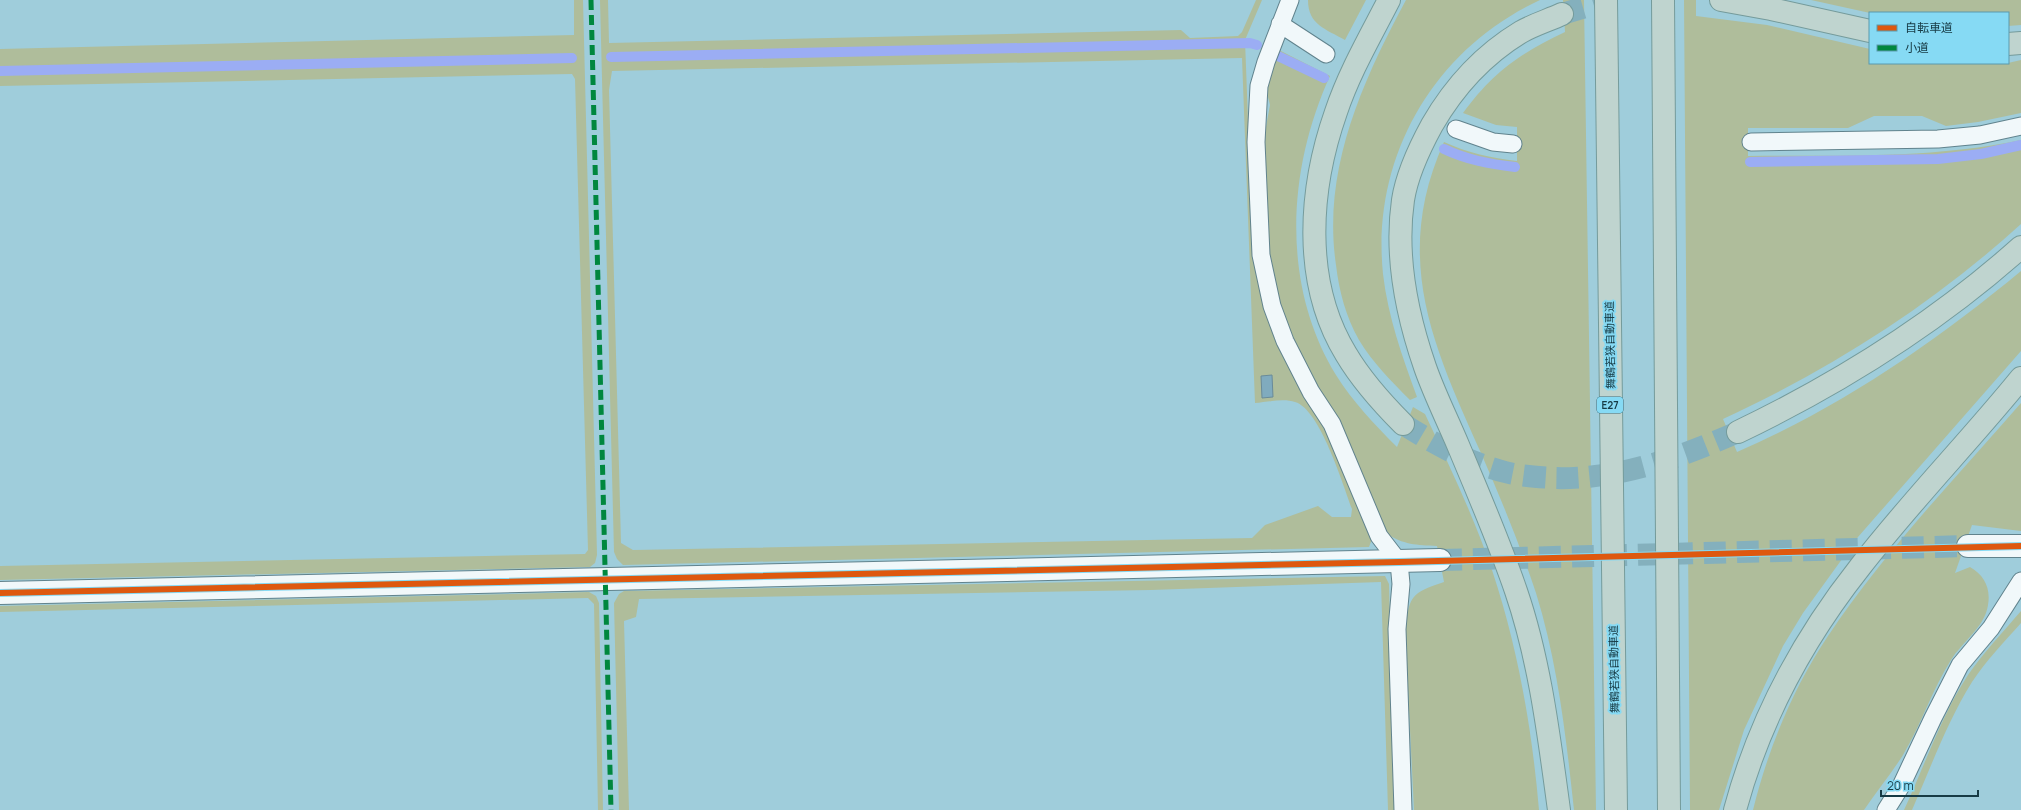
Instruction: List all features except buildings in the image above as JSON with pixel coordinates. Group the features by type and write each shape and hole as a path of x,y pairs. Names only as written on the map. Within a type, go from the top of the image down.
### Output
{"highway":[{"path":"1389,0 1348,81 1336,112 1319,175 1314,242 1317,274 1324,300 1333,327 1346,354 1380,402 1403,424"},
{"name":"舞鶴若狭自動車道","path":"1606,0 1616,810"},
{"path":"1663,0 1669,810"},
{"path":"1721,0 1771,9 1869,31"},
{"path":"1559,810 1550,742 1540,684 1517,594 1497,538 1425,367 1406,295 1402,265 1401,234 1404,199 1411,172 1424,140 1446,103 1462,82 1489,55 1522,32 1562,14"},
{"path":"2009,44 2021,43"},
{"path":"1738,432 1790,407 1844,376 1900,341 1948,307 1996,270 2021,247"},
{"path":"1735,810 1768,715 1807,644 1834,602 1890,530 2021,378"}],"street":[{"path":"1968,546 2021,546"},
{"path":"0,593 1440,560"}],"lane":[{"path":"1290,0 1266,62 1259,86 1257,117 1259,228 1265,279 1272,306 1285,341 1310,392 1332,424 1379,536 1399,562 1401,584 1397,629 1403,810"},
{"path":"1280,24 1326,54"},
{"path":"1751,142 1938,140 1980,135 2021,126"},
{"path":"1456,130 1493,142 1513,144"},
{"path":"1886,810 1901,786 1933,718 1960,666 1991,628 2021,581"}],"green space":[{"path":"574,0 583,0 597,555 595,563 590,567 0,580 0,566 585,554 588,550 575,79 572,74 0,86 0,49 574,35"},
{"path":"600,0 608,0 609,43 1181,30 1190,38 1238,36 1242,32 1256,0 1262,0 1245,40 1252,228 1257,279 1266,308 1326,427 1372,539 1369,547 623,565 617,559 614,552","holes":["1242,58 1255,403 1286,400 1295,402 1304,408 1313,418 1322,433 1337,466 1352,509 1351,517 1332,517 1318,506 1265,525 1252,538 633,550 621,543 609,90 612,71"]},
{"path":"1308,0 1366,0 1345,40 1325,29 1315,21 1311,15"},
{"path":"1406,0 1540,0 1502,21 1469,47 1441,77 1417,112 1399,149 1388,189 1382,231 1383,274 1392,321 1417,397 1410,400 1376,364 1354,331 1344,304 1339,284 1333,230 1335,195 1340,161 1349,128 1375,63"},
{"path":"1563,0 1584,0 1596,810 1574,810 1568,755 1556,674 1544,620 1517,540 1463,414 1434,338 1425,301 1420,263 1421,224 1429,184 1444,142 1480,154 1517,161 1517,127 1496,125 1463,113 1485,86 1508,65 1520,56 1565,32"},
{"path":"1684,0 1696,0 1696,16 1767,25 1869,49 1869,64 2009,64 2021,60 2021,113 1978,122 1946,126 1922,116 1874,116 1848,128 1748,128 1748,156 1851,156 1920,153 1987,146 2021,140 2021,224 1952,282 1879,333 1803,379 1723,419 1737,452 1813,415 1885,372 1955,323 2021,271 2021,351 1858,537 1803,613 1783,646 1744,730 1719,810 1690,810"},
{"path":"1811,0 2021,0 2021,25 2009,26 2009,12 1869,13"},
{"path":"1279,50 1330,76 1316,112 1305,150 1298,188 1296,227 1299,266 1306,304 1318,340 1336,375 1349,394 1397,447 1413,407 1425,414 1434,433 1477,530 1501,599 1523,689 1539,810 1414,810 1405,629 1409,609 1414,597 1425,589 1444,582 1437,546 1417,545 1404,542 1386,533 1301,363 1278,302 1268,253 1263,143 1270,105 1267,93 1267,83"},
{"path":"2021,403 2021,531 1972,525 1955,573 1970,567 1983,578 1989,599 1986,613 1978,627 1956,653 1944,671 1903,755 1864,810 1753,810 1766,764 1783,720 1815,656 1828,636 1872,575 1896,545"},
{"path":"1385,576 1389,584 1395,810 1388,810 1381,582 1151,590 639,599 636,617 624,621 629,810 619,810 614,603 619,594 624,591"},
{"path":"589,592 596,596 599,603 603,810 598,810 594,604 588,598 0,612 0,606"},
{"path":"2021,611 2021,623 1983,667 1963,697 1947,729 1912,810 1904,810 1941,724 1958,691 1980,658"}],"waterway":[{"path":"611,57 1250,43 1257,45"},
{"path":"1278,56 1324,78"},
{"path":"0,71 572,58"},
{"path":"1750,162 1938,159 1981,154 2021,145"},
{"path":"1444,149 1479,161 1515,167"}],"tunnel":[{"path":"1562,14 1599,3 1621,0"},
{"path":"1403,424 1440,446 1491,468 1529,476 1553,478 1577,478 1601,475 1648,466 1670,459 1738,432"},
{"path":"1440,560 1968,546"}],"marked path":[{"path":"591,0 611,810"}],"cycle path":[{"path":"0,593 1399,562 2021,546"}]}
